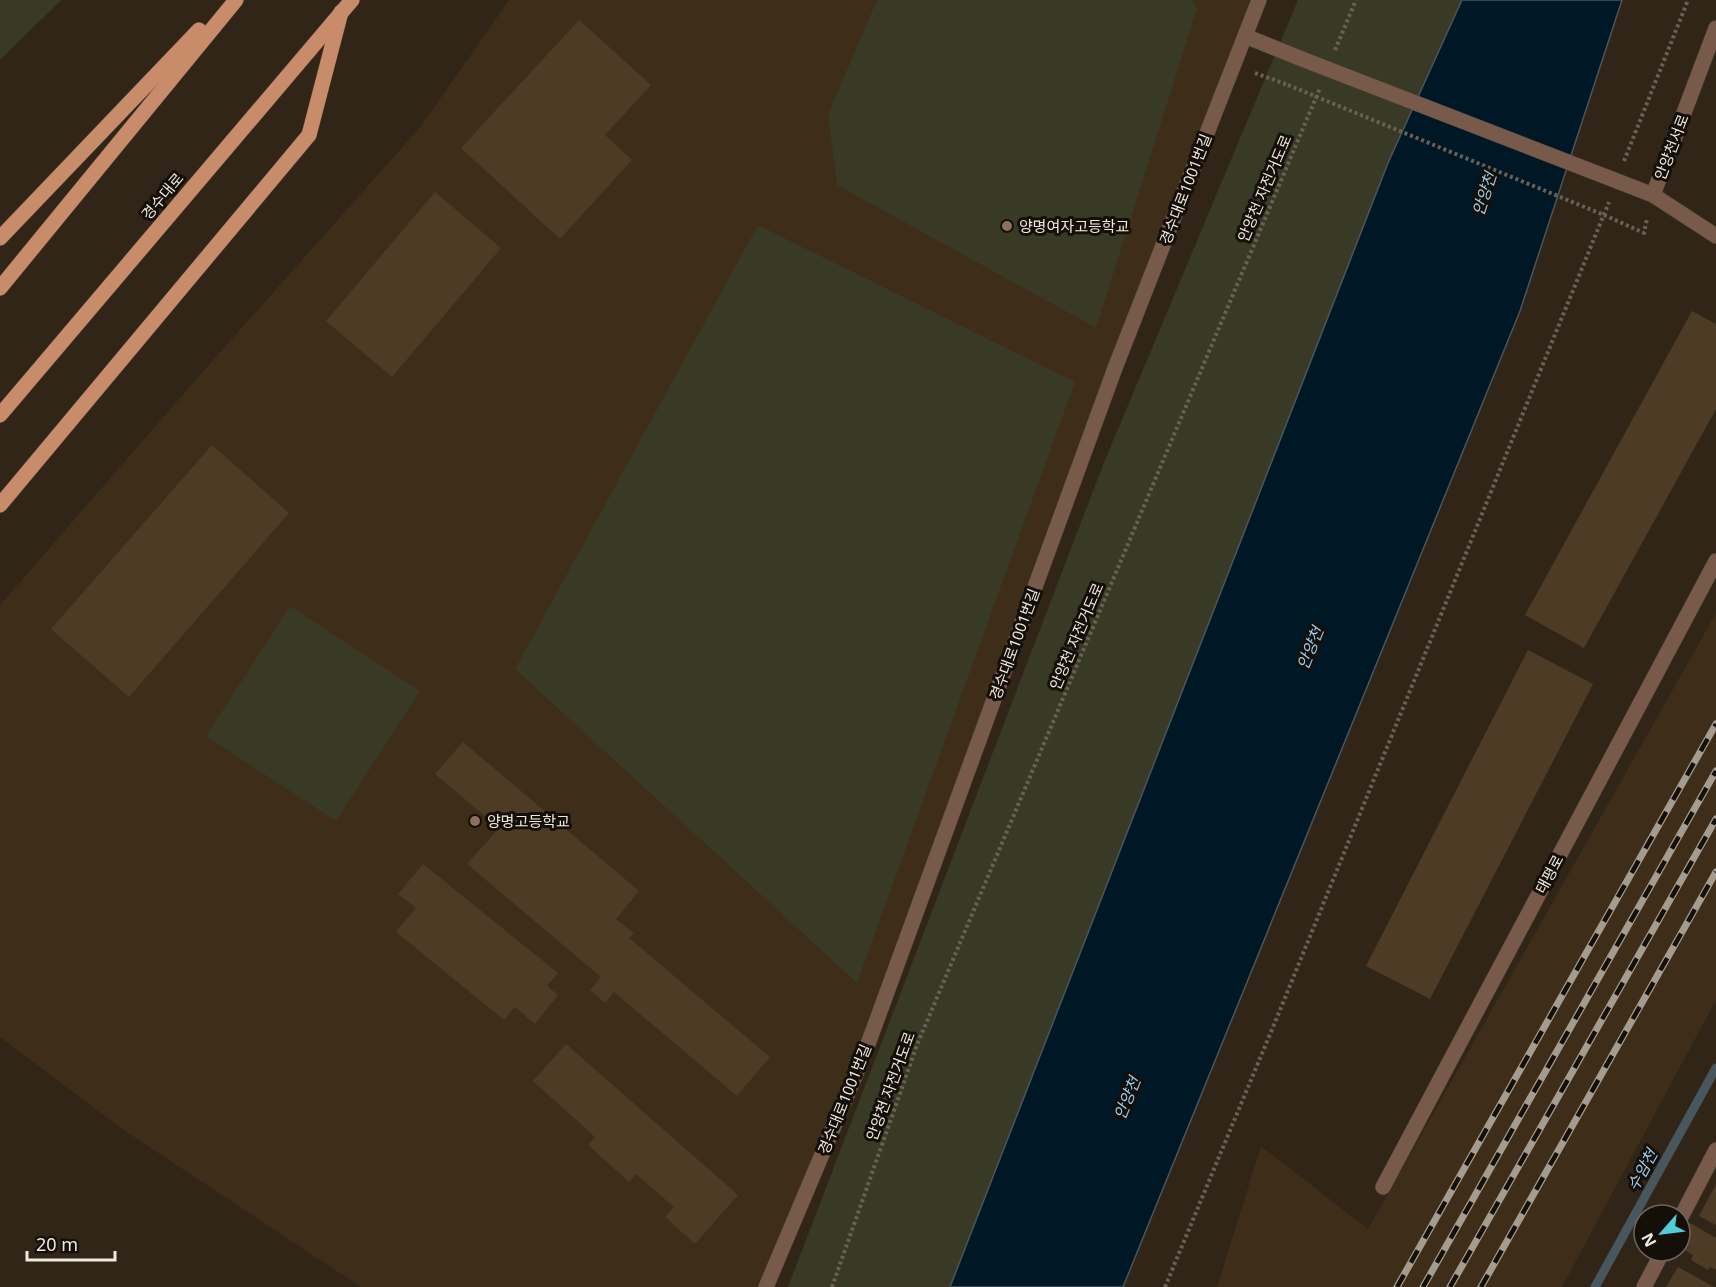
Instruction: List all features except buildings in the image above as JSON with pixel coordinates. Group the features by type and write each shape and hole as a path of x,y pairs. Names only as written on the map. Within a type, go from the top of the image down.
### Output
{"main road":[{"path":"0,238 229,0"},
{"path":"0,288 236,0"},
{"name":"경수대로","path":"0,415 352,0"},
{"path":"0,505 309,135 341,12"}],"street":[{"name":"경수대로1001번길","path":"766,1287 864,1055 1115,368 1259,0"},
{"name":"안양천서로","path":"1716,28 1653,195 1716,236"},
{"path":"1245,36 1653,195"},
{"name":"태평로","path":"1383,1187 1716,561"},
{"path":"1688,1203 1716,1150"},
{"path":"1644,1287 1657,1263"}],"path":[{"path":"1333,55 1356,0"},
{"path":"1165,1287 1604,215 1688,0"},
{"path":"1233,65 1288,85 1644,233 1653,195"},
{"name":"안양천 자전거도로","path":"832,1287 917,1046 1324,77"}],"shaded area":[{"name":"양명고등학교","path":"509,0 1259,0 864,1055 766,1287 361,1287 119,1127 0,1037 0,605 421,126"},
{"path":"1716,613 1716,1000 1562,1287 1217,1287 1261,1146 1368,1229"}],"green space":[{"path":"0,0 61,0 0,60"},
{"path":"877,0 1191,0 1197,9 1096,328 837,185 828,114"},
{"path":"1298,0 1462,0 1388,163 950,1287 788,1287 1103,465"},
{"path":"758,225 1075,382 857,983 515,669"},
{"path":"290,606 420,691 336,821 206,736"}],"water":[{"name":"안양천","path":"1462,0 1622,0 1520,311 1123,1287 950,1287 1388,163"}],"waterway":[{"name":"수암천","path":"1595,1287 1716,1068"}],"railway":[{"path":"1397,1287 1716,724"},
{"path":"1423,1287 1716,771"},
{"path":"1450,1287 1716,819"},
{"path":"1481,1287 1716,872"}],"place":[{"name":"양명여자고등학교","path":"1007,226"},
{"name":"양명고등학교","path":"475,821"}]}
